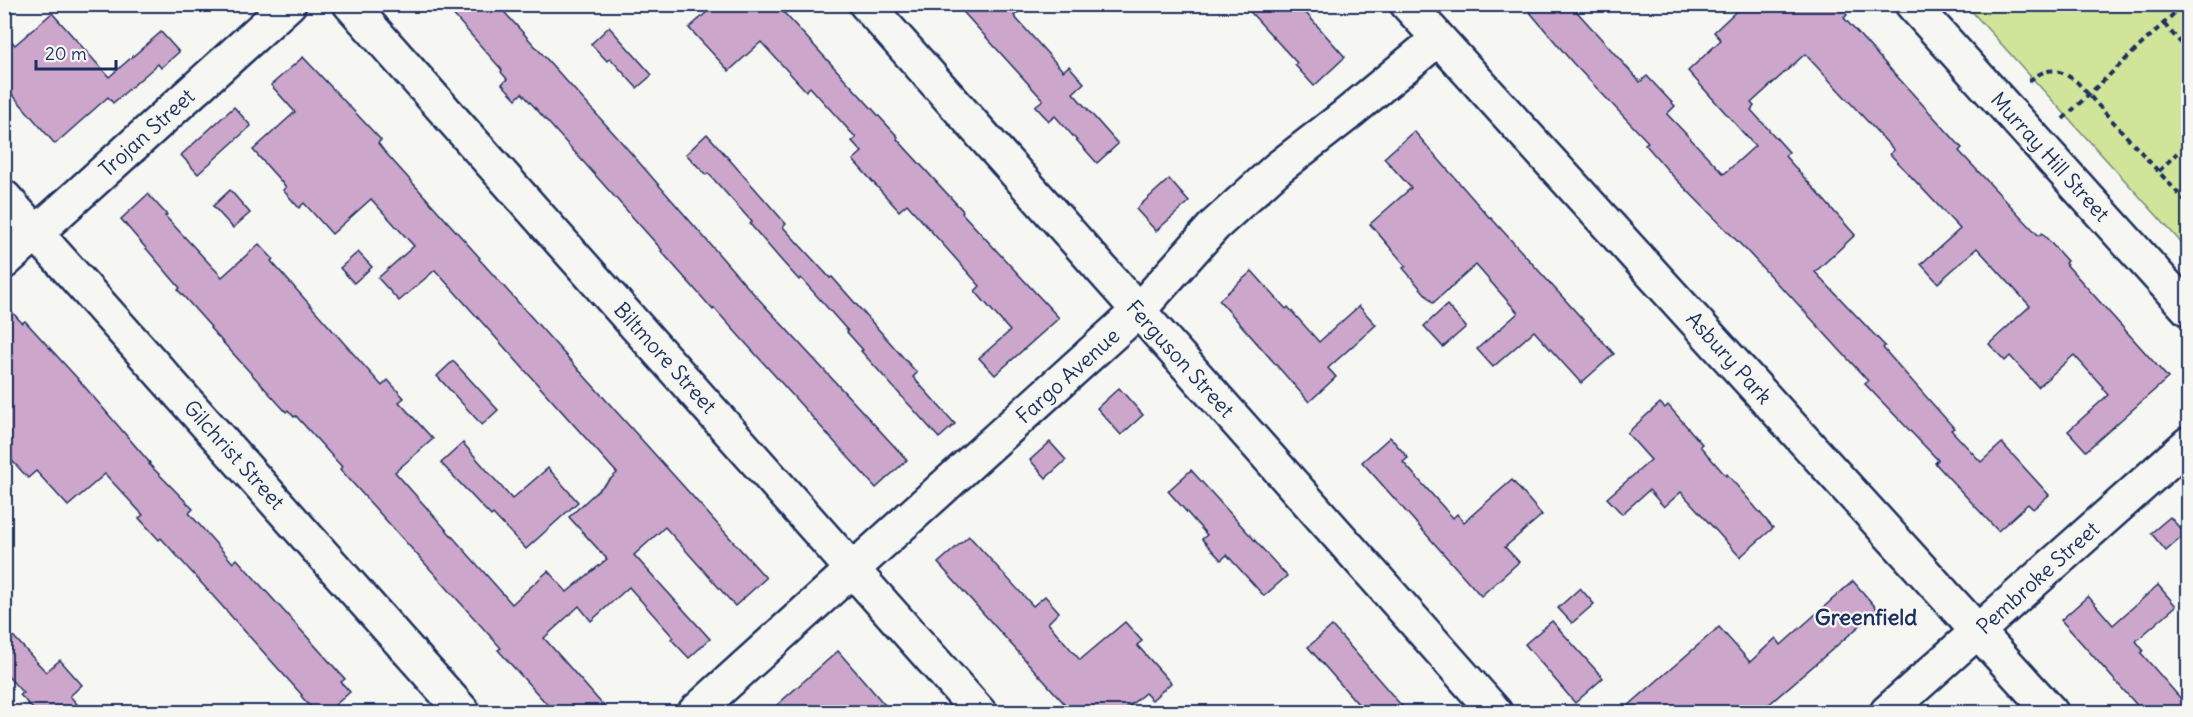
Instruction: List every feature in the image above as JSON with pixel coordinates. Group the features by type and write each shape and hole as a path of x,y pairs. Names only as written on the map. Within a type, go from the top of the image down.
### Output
{"street":[{"name":"Trojan Street","path":"4,262 289,4"},
{"name":"Biltmore Street","path":"350,4 979,712"},
{"name":"Ferguson Street","path":"866,4 1496,712"},
{"name":"Asbury Park","path":"1407,4 2051,712"},
{"name":"Murray Hill Street","path":"1912,4 2188,309"},
{"name":"Fargo Avenue","path":"695,712 1138,311 1214,226 1278,168 1345,117 1438,39"},
{"name":"Gilchrist Street","path":"4,197 463,712"},
{"name":"Pembroke Street","path":"1887,712 2188,444"}],"path":[{"path":"2063,118 2184,4"},
{"path":"2164,24 2188,51"},
{"path":"2029,81 2042,70 2052,70 2070,77 2188,204"},
{"path":"2159,171 2177,153"}],"green space":[{"path":"1966,5 2188,5 2188,250"}],"building":[{"path":"444,4 497,4 743,282 907,460 876,488 714,308 713,310 522,93 516,99 502,84 507,79 501,72 502,70"},
{"path":"716,4 776,4 1059,318 995,375 979,358 1010,331 975,291 980,286 907,204 899,211 853,160 862,152 852,141 856,138 810,87 806,91 761,42 729,71 689,28"},
{"path":"956,4 1026,4 1014,16 1063,71 1069,66 1084,83 1073,93 1118,144 1097,163 1055,116 1049,121 1035,106 1043,100"},
{"path":"1243,4 1298,4 1345,57 1314,86 1295,65 1297,63"},
{"path":"1523,4 1570,4 1640,82 1647,76 1675,106 1667,114 1724,174 1755,146 1688,71 1721,40 1714,32 1744,4 1837,4 1847,15 1844,18 1962,148 1959,151 2039,236 2042,233 2067,261 2065,263 2168,378 2086,451 2068,431 2108,395 2103,387 2074,355 2038,387 2010,356 2005,361 1989,344 2030,306 1977,248 1938,283 1921,264 1960,229 1890,154 1894,150 1805,54 1751,103 1754,106 1751,110 1789,152 1785,156 1855,235 1815,272 1885,346 1883,348 1954,428 1951,430 1981,462 2002,443 2049,495 2033,509 2028,504 1998,531 1935,463 1938,460 1865,384 1868,381 1785,290 1671,174 1645,144 1648,142 1572,62"},
{"path":"52,13 109,77 161,32 179,52 161,68 158,64 113,103 108,97 55,144 4,85 4,33 15,45"},
{"path":"609,27 652,75 637,88 610,58 607,61 591,44"},
{"path":"303,57 381,140 378,143 384,151 766,578 735,606 665,527 634,555 710,639 689,658 629,587 591,621 579,606 544,638 609,712 554,712 498,650 501,648 340,469 342,467 296,416 294,417 288,410 286,412 210,328 178,290 180,288 121,219 148,194 167,215 165,216 222,277 259,244 273,259 271,261 382,386 388,380 404,398 399,402 433,439 395,472 512,604 548,571 567,592 607,559 569,517 617,473 435,270 399,301 378,278 414,246 371,199 332,234 304,203 299,208 283,190 286,187 253,150 295,112 271,85"},
{"path":"234,107 251,126 198,174 181,155"},
{"path":"1414,131 1614,354 1581,383 1534,331 1493,367 1477,349 1518,313 1476,265 1433,303 1403,268 1406,266 1370,224 1411,188 1384,158"},
{"path":"707,134 786,224 783,227 830,278 832,277 917,373 913,377 955,424 939,438 861,351 863,350 848,331 801,278 799,280 781,260 750,224 752,222 708,173 706,175 686,154"},
{"path":"1169,179 1189,202 1156,231 1136,209"},
{"path":"230,190 250,213 233,228 213,206"},
{"path":"358,252 372,267 354,283 340,268"},
{"path":"1252,271 1319,342 1359,306 1376,325 1328,368 1336,377 1309,402 1219,300"},
{"path":"4,303 22,323 25,321 78,379 149,464 193,509 189,513 233,563 237,559 345,679 341,682 350,692 327,712 315,712 161,538 159,540 139,518 143,515 105,474 68,506 36,471 28,478 4,452"},
{"path":"1447,305 1466,327 1443,347 1424,326"},
{"path":"453,361 498,410 482,425 437,376"},
{"path":"1119,388 1143,415 1121,435 1097,408"},
{"path":"1660,403 1665,408 1668,405 1702,444 1700,446 1773,528 1740,557 1681,492 1664,507 1649,490 1622,514 1607,498 1651,460 1627,433"},
{"path":"1390,437 1408,458 1403,462 1453,518 1457,514 1464,522 1512,480 1542,515 1505,547 1519,562 1481,596 1362,462"},
{"path":"1050,442 1066,460 1046,478 1030,460"},
{"path":"463,443 512,499 548,468 578,502 526,549 441,463"},
{"path":"1191,470 1287,576 1264,596 1227,555 1221,560 1202,539 1207,535 1168,491"},
{"path":"2170,517 2185,534 2166,551 2151,533"},
{"path":"969,536 1033,606 1045,596 1059,612 1048,623 1080,660 1125,622 1142,641 1137,645 1171,683 1152,700 1145,693 1122,712 1072,712 938,563"},
{"path":"1853,581 1878,610 1760,712 1621,712 1719,627 1750,662 1776,638 1781,645"},
{"path":"2158,585 2176,606 2136,641 2143,650 2141,653 2188,707 2188,712 2143,712 2061,620 2088,596 2113,625"},
{"path":"1580,588 1594,604 1572,623 1558,608"},
{"path":"1552,621 1603,678 1575,703 1525,644"},
{"path":"4,626 46,672 60,660 82,685 70,696 84,712 36,712 20,695 23,693 4,672"},
{"path":"1332,626 1407,712 1365,712 1308,647"},
{"path":"838,651 891,712 769,712"}],"district":[{"name":"Greenfield","path":"1866,617"}]}
